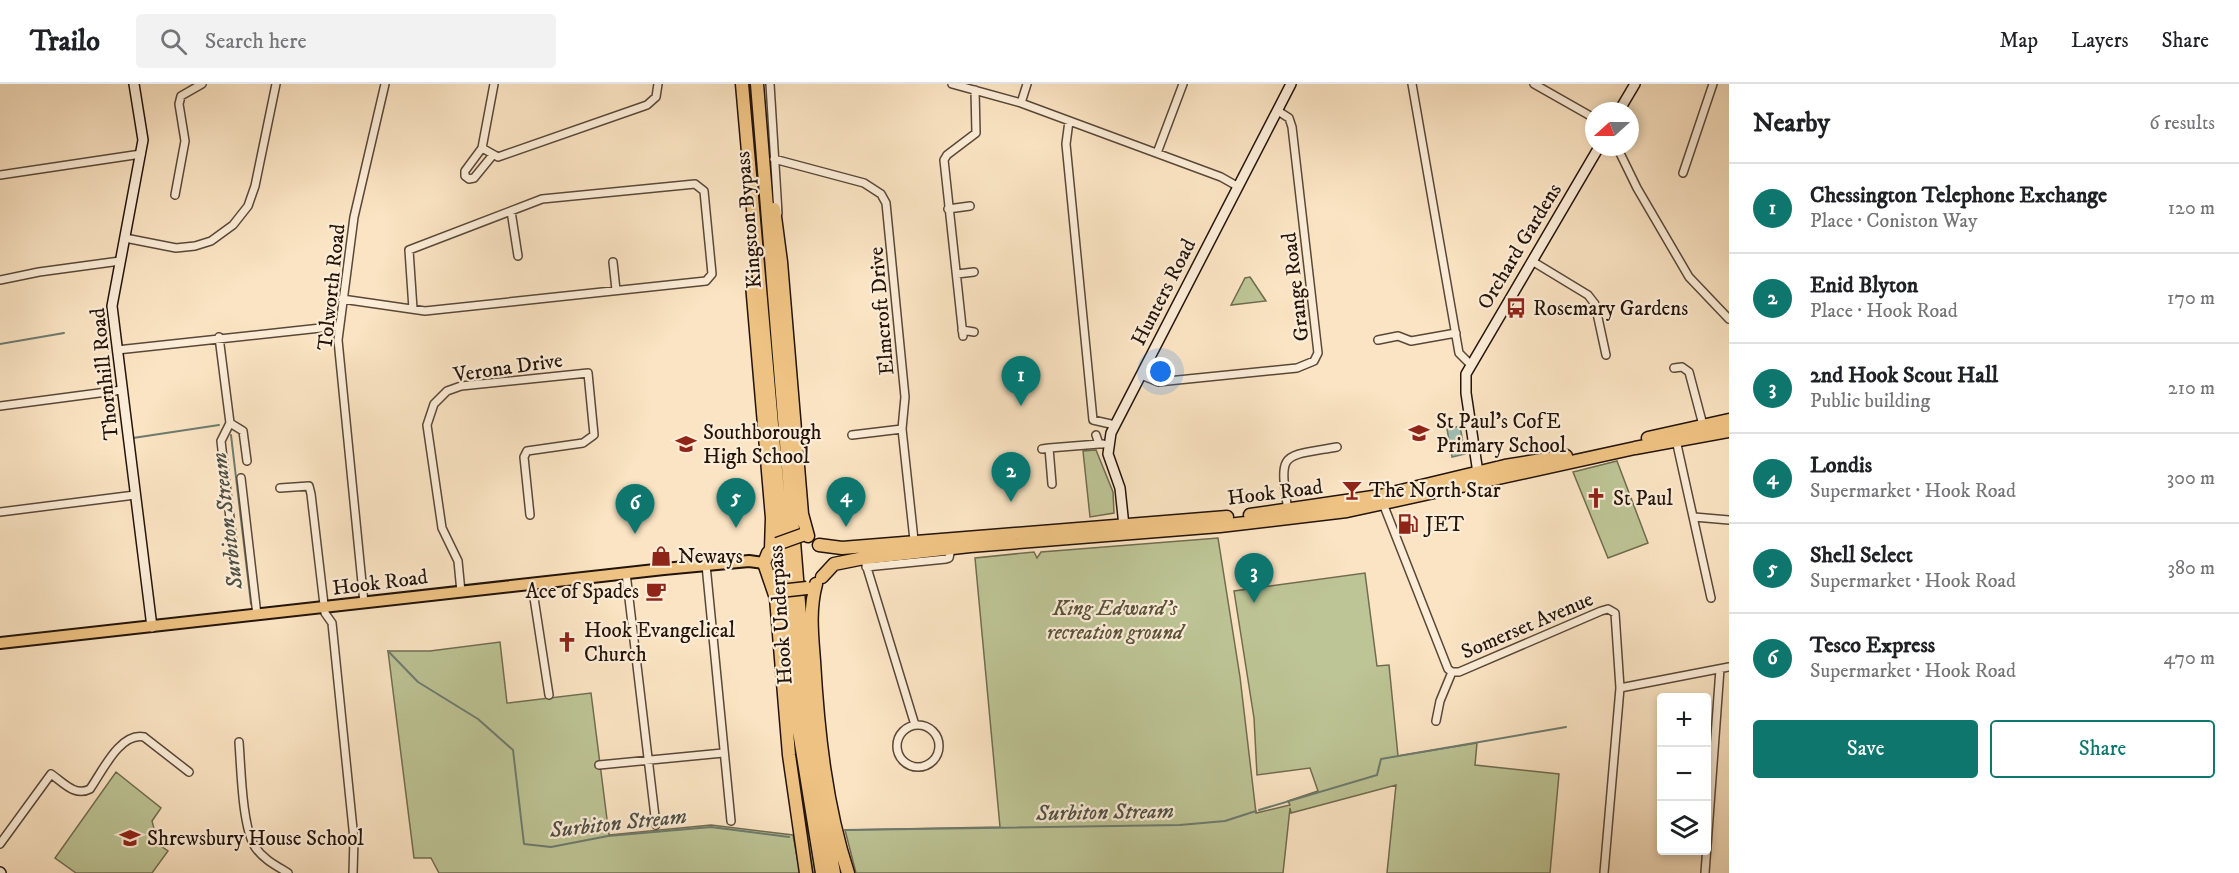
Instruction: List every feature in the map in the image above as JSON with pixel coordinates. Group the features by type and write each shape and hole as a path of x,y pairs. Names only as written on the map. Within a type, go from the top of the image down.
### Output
{"highway":[{"name":"Kingston Bypass","path":"742,84 765,342"},
{"name":"Kingston Bypass","path":"757,84 778,352"},
{"path":"758,101 781,262 805,536 819,545 825,561 815,583 811,614 820,741 830,800 848,873"},
{"path":"747,145 750,264 774,546 764,563 776,587 789,755 806,873"},
{"name":"Hook Underpass","path":"765,342 805,774 822,873"},
{"name":"Hook Underpass","path":"778,352 808,727 834,873"},
{"name":"Hook Road","path":"819,545 842,548 914,546 1382,500 1478,473 1729,420"},
{"name":"Hook Road","path":"914,546 951,549 1297,519 1676,440 1729,432"},
{"path":"774,546 805,536"},
{"path":"776,587 815,583 834,564 865,562 914,546"}],"main road":[{"name":"Hook Road","path":"0,643 626,573 749,561 764,563"}],"street":[{"name":"Thornhill Road","path":"134,84 143,140 112,306 152,627"},
{"path":"175,195 185,141 179,104 181,96 202,84"},
{"path":"125,238 176,248 195,246 212,241 233,225 248,206 255,186 276,84"},
{"name":"Tolworth Road","path":"364,603 353,471 338,347 342,299 354,217 385,84"},
{"path":"492,156 474,178 469,179 465,176 465,171 482,148 494,84"},
{"path":"482,148 498,158 646,105 656,97 658,84"},
{"path":"770,84 781,262"},
{"path":"952,84 1021,103 1221,177 1237,186"},
{"path":"1021,103 1027,84"},
{"path":"1157,153 1183,84"},
{"name":"Hunters Road","path":"1104,445 1291,84"},
{"path":"1412,84 1459,353 1470,364 1465,383 1478,473"},
{"path":"1534,84 1585,113"},
{"path":"1624,102 1635,84"},
{"path":"1683,173 1713,84"},
{"path":"974,332 963,333 944,160 947,154 976,133 975,90"},
{"name":"Grange Road","path":"1141,375 1158,382 1297,368 1314,361 1318,353 1292,127 1289,118 1278,111"},
{"path":"1069,121 1066,144 1093,414 1094,420 1115,425"},
{"path":"0,175 141,154"},
{"name":"Orchard Gardens","path":"1470,364 1594,156"},
{"path":"1621,156 1637,188 1689,276 1729,319"},
{"name":"Elmcroft Drive","path":"774,159 864,183 881,194 886,203 905,397 902,429 914,546"},
{"path":"342,299 425,311 706,281 712,274 704,191 700,185 695,183 554,197 409,250 413,309"},
{"path":"948,209 970,206"},
{"path":"511,211 518,256"},
{"path":"0,280 39,272 120,261"},
{"path":"613,261 616,290"},
{"path":"1532,261 1588,295 1595,304 1606,355"},
{"path":"957,274 974,272"},
{"path":"117,350 219,337 339,326"},
{"path":"1378,340 1398,336 1411,341 1456,333"},
{"path":"219,337 230,423 220,441 233,544"},
{"path":"1674,368 1682,367 1694,380 1703,425"},
{"name":"Verona Drive","path":"461,592 458,561 442,528 427,425 434,404 447,391 461,386 588,373 594,435 583,443 527,451 524,457 530,515"},
{"path":"0,406 122,390"},
{"path":"230,423 243,431 247,461"},
{"path":"852,435 902,429"},
{"path":"1096,435 1108,454 1121,496 1124,526"},
{"path":"1676,440 1711,598"},
{"path":"1052,484 1045,448 1104,445"},
{"path":"1288,511 1282,470 1285,461 1292,455 1337,447"},
{"path":"241,478 256,615"},
{"path":"280,488 309,486 325,613 332,623 335,645 354,839 353,873"},
{"path":"0,512 135,495"},
{"name":"Somerset Avenue","path":"1382,500 1448,669 1452,672 1459,672 1608,609 1615,613 1620,688 1604,873"},
{"path":"1694,517 1729,520"},
{"path":"915,725 865,562 946,560 949,558 951,549"},
{"path":"706,565 731,821"},
{"path":"626,573 656,825"},
{"path":"532,585 549,695"},
{"path":"1620,688 1729,667"},
{"path":"1705,873 1720,669"},
{"path":"1436,721 1440,701 1452,672"},
{"path":"915,725 932,729 939,745 933,761 921,767 908,765 897,750 901,733 915,725"},
{"path":"0,844 51,774 75,792 83,793 90,789 123,742 136,735 144,737 189,772"},
{"path":"239,742 247,820 254,846 267,859 288,873"},
{"path":"599,765 723,753"}],"green space":[{"path":"1250,277 1266,301 1231,305 1245,278"},
{"path":"1096,450 1113,492 1114,513 1090,517 1083,451"},
{"path":"1617,461 1648,543 1608,558 1573,472"},
{"name":"King Edward's recreation ground","path":"1218,538 1240,677 1256,813 1290,805 1288,801 1318,791 1310,768 1257,775 1254,718 1234,591 1365,573 1377,666 1389,665 1398,756 1477,743 1475,765 1559,774 1550,873 1387,873 1396,785 1291,813 1290,808 1283,873 856,873 845,830 1000,827 975,558 1034,552 1037,558 1041,552"},
{"path":"500,642 507,703 591,693 609,835 711,825 793,835 800,873 439,873 431,858 414,858 388,651 430,651"},
{"path":"116,772 161,808 152,821 158,844 168,851 152,873 76,873 55,858"},
{"path":"799,780 817,873 813,873"}],"shaded area":[{"path":"1460,426 1465,454 1452,457 1447,429"}],"waterway":[{"name":"Surbiton Stream","path":"0,344 64,333"},
{"name":"Surbiton Stream","path":"133,438 219,425"},
{"name":"Surbiton Stream","path":"231,435 251,604"},
{"name":"Surbiton Stream","path":"388,651 418,682 478,719 513,750 524,844 551,847 608,836 711,827 789,837"},
{"name":"Surbiton Stream","path":"1259,810 1377,775 1381,759 1566,727"},
{"name":"Surbiton Stream","path":"845,830 1180,825 1225,821 1256,811"}],"place":[{"name":"Rosemary Gardens","path":"1516,308"},
{"name":"Chessington Telephone Exchange","path":"1021,406"},
{"name":"St Paul's CofE Primary School","path":"1419,433"},
{"name":"Southborough High School","path":"686,444"},
{"name":"The North Star","path":"1352,490"},
{"name":"St Paul","path":"1596,498"},
{"name":"Enid Blyton","path":"1011,502"},
{"name":"JET","path":"1408,524"},
{"name":"Londis","path":"846,527"},
{"name":"Shell Select","path":"736,528"},
{"name":"Tesco Express","path":"635,534"},
{"name":"Neways","path":"661,556"},
{"name":"Ace of Spades","path":"656,591"},
{"name":"2nd Hook Scout Hall","path":"1254,603"},
{"name":"Hook Evangelical Church","path":"567,642"},
{"name":"Shrewsbury House School","path":"130,838"}]}
